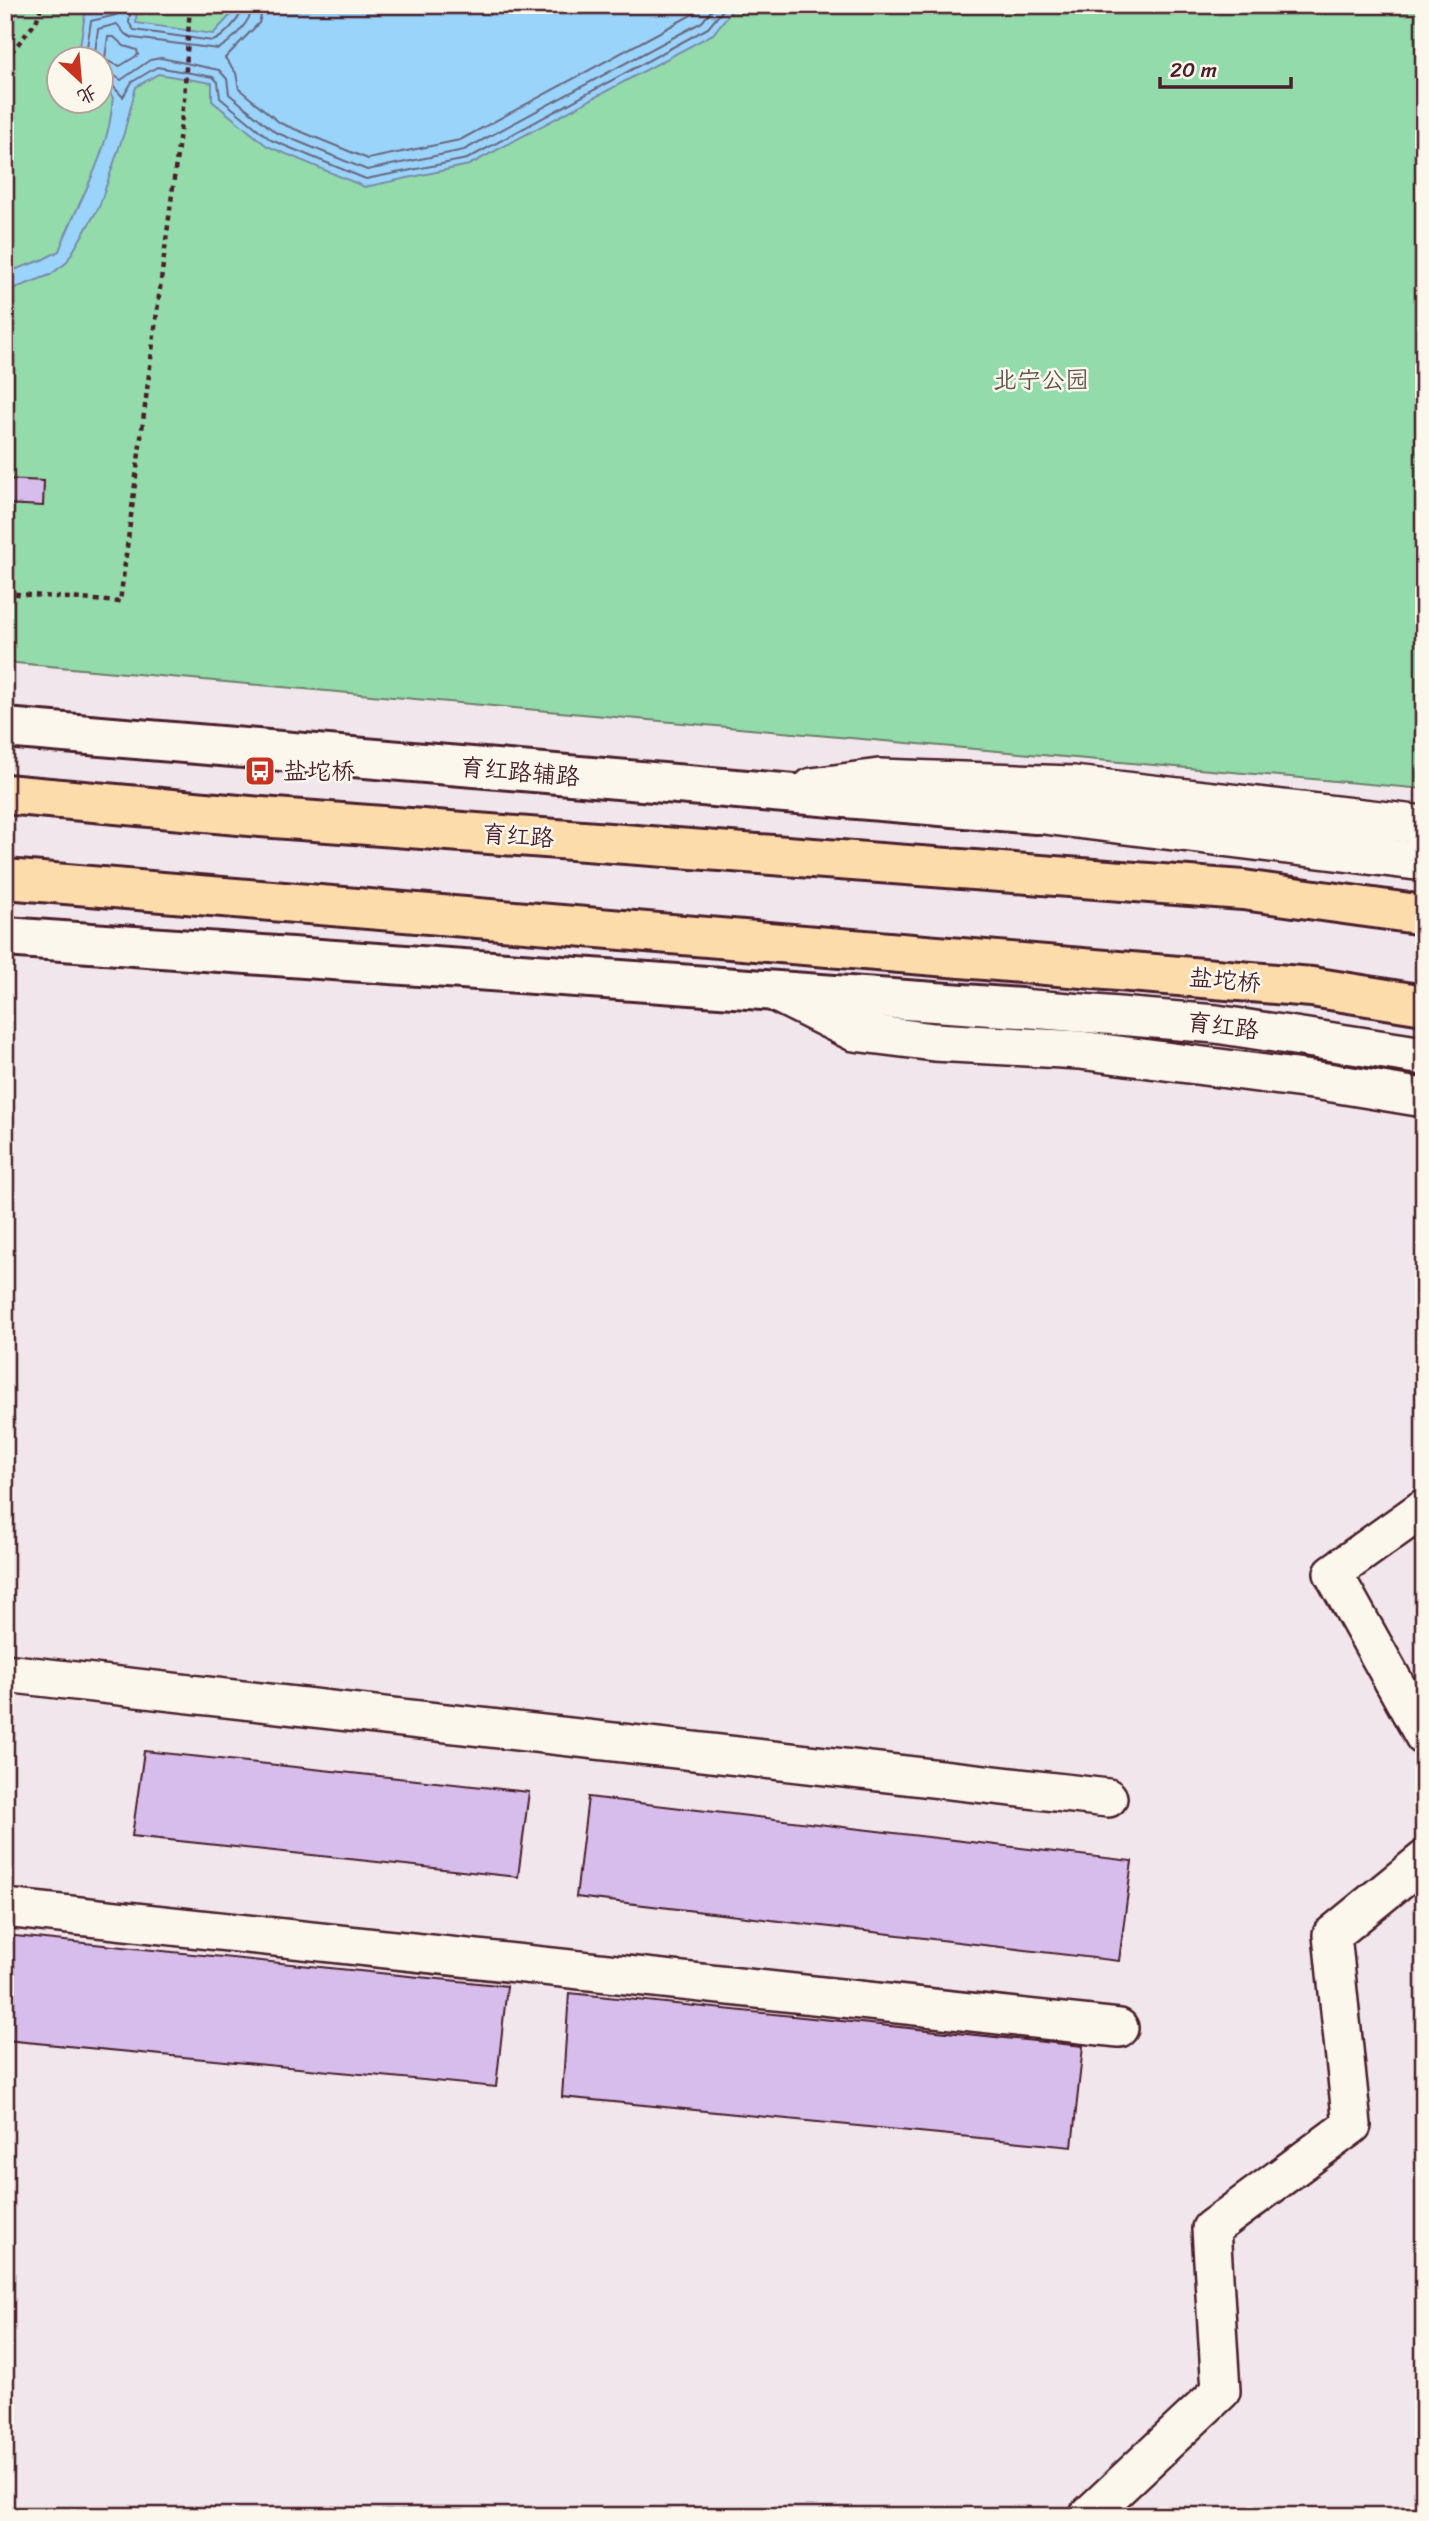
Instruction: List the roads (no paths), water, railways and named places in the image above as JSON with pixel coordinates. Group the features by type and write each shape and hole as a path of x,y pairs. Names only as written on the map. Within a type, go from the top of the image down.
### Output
{"highway":[{"name":"育红路","path":"5,794 261,817 1243,890 1424,915"},
{"name":"盐坨桥","path":"5,879 1312,987 1424,1005"}],"main road":[{"name":"育红路辅路","path":"5,728 1036,814"},
{"path":"5,937 1020,1008"}],"street":[{"path":"772,793 880,778 1073,785 1424,825"},
{"path":"1036,814 1424,862"},
{"path":"774,992 854,1032 934,1042 1080,1050 1424,1098"},
{"name":"育红路","path":"1020,1008 1216,1024 1424,1056"},
{"path":"1424,1508 1333,1573 1424,1736"},
{"path":"5,1673 1108,1798"},
{"path":"1088,2516 1221,2391 1211,2229 1352,2125 1332,1936 1424,1860"},
{"path":"5,1908 1119,2028"}],"water":[{"path":"119,5 137,5 136,23 213,34 240,5 736,5 713,34 469,165 365,187 267,146 212,101 212,83 158,74 136,87 99,207 66,263 50,275 5,292 5,273 59,251 104,146 110,116 116,116 116,46 80,46 85,14 108,11"}],"place":[{"name":"盐坨桥","path":"260,771"}],"park label":[{"name":"北宁公园","path":"1041,380"}]}
